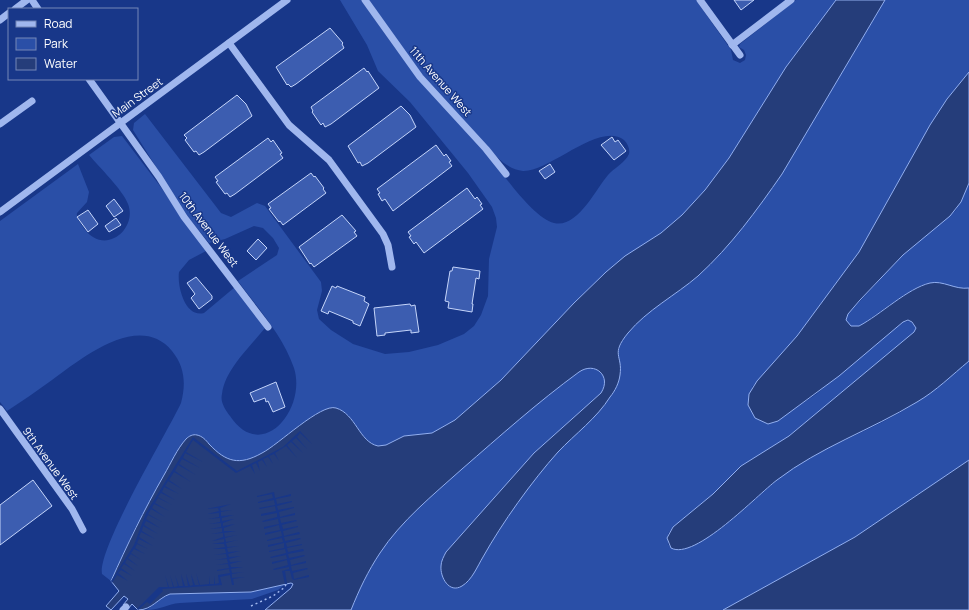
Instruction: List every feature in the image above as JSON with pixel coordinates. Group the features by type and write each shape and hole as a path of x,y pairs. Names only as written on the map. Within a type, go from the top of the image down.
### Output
{"street":[{"path":"16,8 27,0"},
{"name":"Main Street","path":"0,212 286,0"},
{"name":"11th Avenue West","path":"365,0 420,77 486,148 506,174"},
{"path":"700,0 740,55"},
{"path":"732,45 791,0"},
{"path":"0,20 8,14"},
{"path":"229,43 289,126 329,160 383,234 388,245 392,267"},
{"name":"10th Avenue West","path":"90,80 121,123 187,221 268,327"},
{"path":"0,124 32,100"},
{"name":"9th Avenue West","path":"0,409 72,509 84,530"}],"path":[{"path":"251,606 273,596 285,587 286,584"}],"green space":[{"path":"340,0 361,0 413,71 484,150 516,191 536,212 545,219 554,223 562,223 570,220 578,214 592,198 608,175 627,157 629,150 624,140 614,136 601,137 534,169 523,171 509,166 497,157 423,77 369,0 696,0 731,50 733,60 740,63 745,60 746,55 744,50 739,47 740,44 796,0 836,0 786,67 729,158 705,190 682,215 661,233 606,272 574,303 501,380 455,420 432,433 404,436 386,445 378,446 366,439 352,419 340,410 333,408 315,415 280,441 256,456 245,460 235,461 220,454 203,439 197,436 190,436 185,440 133,532 111,581 102,574 103,561 110,541 134,490 181,403 184,389 182,369 172,351 159,340 143,336 127,337 94,351 7,411 0,402 0,221 78,164 89,192 87,202 77,213 78,220 91,236 100,240 109,240 117,236 124,230 128,222 130,213 128,204 121,192 89,155 114,137 122,136 206,251 189,260 179,272 179,285 187,306 192,311 204,313 235,287 265,328 233,367 224,385 222,400 223,405 230,416 242,429 255,435 268,433 279,425 288,414 294,400 296,384 294,368 277,334 238,281 277,255 279,248 273,238 263,228 254,226 225,239 209,243 184,212 133,130 134,123 145,114 221,213 231,217 257,203 265,206 321,282 322,291 317,310 319,319 331,330 353,344 385,354 409,352 438,345 464,334 474,326 481,315 488,296 489,259 497,227 496,218 492,207 468,173 410,102 378,71 367,45"},
{"path":"885,0 969,0 969,72 947,99 930,125 859,252 797,336 752,387 773,423 815,395 903,322 910,321 915,326 916,330 912,335 789,436 741,466 713,494 673,527 668,534 668,544 676,549 689,547 704,540 736,516 771,485 803,462 906,409 931,392 969,361 969,460 855,537 723,610 351,610 364,581 380,553 388,541 418,509 519,419 549,395 579,372 585,369 596,369 603,376 604,387 601,393 534,453 446,552 442,560 441,570 447,583 454,588 458,588 469,580 508,516 528,489 558,452 603,406 615,389 620,374 619,349 622,341 628,333 644,317 698,276 722,252 763,201 782,174"},
{"path":"969,183 969,288 959,288 934,283 922,285 904,295 859,326 853,327 848,324 846,320 848,314 903,255 956,210"},
{"path":"284,585 278,590 252,599 180,603 147,610 162,598 170,594 251,592"}],"water":[{"path":"836,0 885,0 782,174 763,201 722,252 698,276 644,317 628,333 618,351 620,375 614,392 599,412 558,452 538,476 508,516 474,573 466,583 457,588 453,588 446,583 442,575 441,564 446,552 534,453 601,393 604,387 603,376 596,369 585,369 579,372 549,395 519,419 418,509 388,541 380,553 364,581 351,610 265,610 291,588 293,584 291,583 251,592 170,594 147,608 138,610 132,604 128,609 123,605 128,599 124,596 111,610 106,606 119,591 111,581 123,554 177,452 186,439 190,436 201,436 221,455 240,461 254,457 269,449 310,418 329,408 336,408 343,411 366,439 378,446 386,445 404,436 432,433 455,420 501,380 574,303 606,272 625,256 661,233 682,215 705,190 729,158 786,67"},
{"path":"969,72 969,183 961,202 950,216 903,255 860,300 848,314 846,320 851,326 859,326 903,296 921,286 930,283 935,282 959,288 969,288 969,361 924,398 793,468 710,536 695,545 682,549 671,548 667,538 673,527 713,494 741,466 789,436 914,332 916,328 912,322 908,320 903,322 839,376 778,421 768,424 755,418 748,405 749,394 757,381 797,336 859,252 930,125 947,99"},
{"path":"969,460 969,610 723,610 855,537"}],"pier":[{"path":"300,431 312,444 300,433 297,437 307,449 296,438 292,441 303,453 291,442 287,445 297,458 286,446 275,453 279,461 274,454 269,456 273,464 268,457 263,459 267,467 262,460 258,462 260,471 256,463 252,465 255,474 250,466 236,473 193,440 186,452 203,462 185,453 183,458 200,468 182,459 179,464 196,475 178,465 175,471 191,482 174,472 169,480 182,489 168,481 165,486 179,494 164,487 162,492 175,500 161,493 158,497 172,505 158,498 155,503 169,511 154,504 152,508 165,517 151,509 148,514 162,522 148,515 146,519 160,528 146,521 144,525 158,534 143,526 142,531 155,539 141,532 139,537 153,546 139,539 137,543 148,549 137,544 135,548 145,554 134,549 131,553 141,560 131,554 128,558 138,566 127,559 125,563 135,571 124,564 121,568 132,576 121,570 118,573 128,581 117,575 112,583 111,581 134,545 146,513 193,437 237,471 283,447"},
{"path":"274,492 275,498 291,494 291,496 276,499 277,504 292,501 277,506 278,510 294,507 279,512 280,517 295,513 295,515 280,518 281,523 297,521 282,525 283,529 298,526 283,531 284,536 299,532 300,534 284,537 285,541 301,539 286,543 287,547 302,544 287,548 288,552 303,549 304,551 288,554 289,558 305,556 290,560 291,565 306,561 306,563 291,566 292,571 308,569 293,573 294,579 309,575 309,577 294,580 292,579 290,571 285,571 287,584 285,584 282,571 289,569 289,567 273,569 288,565 287,560 272,564 272,562 287,559 286,555 270,557 286,553 285,549 269,552 284,548 284,543 268,547 268,545 283,542 282,538 267,541 282,536 281,531 265,535 265,533 280,530 279,525 264,529 264,527 279,524 278,519 262,521 277,517 277,513 261,516 261,514 276,511 275,506 259,508 275,505 274,500 258,503 273,498 272,494 257,497"},
{"path":"231,504 220,508 221,511 232,510 221,512 221,516 234,515 222,518 222,521 234,519 223,523 223,526 235,524 224,528 224,531 236,531 224,533 225,537 237,535 225,538 226,542 238,540 226,543 227,547 239,546 227,548 228,552 240,551 228,554 229,557 241,556 229,559 230,562 242,561 230,564 231,567 243,567 231,569 232,573 244,572 232,574 232,578 245,577 233,579 234,585 232,585 230,575 220,577 222,585 162,589 163,591 150,604 147,602 138,610 137,609 159,587 168,587 165,575 169,587 173,587 170,575 174,587 178,586 175,575 179,586 183,586 181,574 185,586 188,586 186,574 190,586 193,585 191,574 195,585 199,585 196,573 200,585 209,584 209,576 210,584 214,584 214,576 215,584 219,583 218,575 230,573 229,569 217,571 229,568 228,564 216,565 228,563 227,559 215,560 227,558 226,554 214,555 226,553 225,549 213,549 225,547 224,544 212,544 224,542 224,539 212,541 223,537 223,533 211,534 222,532 222,528 210,529 221,527 221,523 209,524 220,522 220,518 208,519 219,517 219,513 207,514 219,511 218,508 206,509"}],"building":[{"path":"734,0 754,0 741,10"},
{"path":"330,28 343,43 344,48 296,84 291,87 288,84 287,85 276,67"},
{"path":"364,68 367,72 368,71 379,88 331,124 325,127 323,123 321,125 312,112 311,107"},
{"path":"237,95 246,104 252,116 204,152 199,155 196,151 194,152 185,140 187,138 184,135"},
{"path":"401,106 410,115 416,127 362,166 360,162 358,163 348,146"},
{"path":"612,137 615,142 618,140 626,151 614,160 601,145"},
{"path":"268,138 271,142 273,140 282,153 280,154 283,158 235,194 230,197 227,193 225,194 216,182 218,181 215,177"},
{"path":"436,145 444,156 446,154 451,161 449,162 452,166 393,211 385,199 382,201 378,194 380,193 377,189"},
{"path":"550,164 555,172 545,179 539,171"},
{"path":"311,173 324,188 323,189 326,193 283,225 269,209 271,208 268,204"},
{"path":"467,188 475,199 477,197 482,204 480,205 483,209 424,253 416,242 414,244 409,237 411,236 408,232"},
{"path":"114,199 123,211 114,217 106,206"},
{"path":"88,210 98,224 88,232 77,217"},
{"path":"342,215 356,231 354,232 357,236 314,267 311,263 310,264 299,247"},
{"path":"116,218 121,225 109,232 105,226"},
{"path":"258,239 267,248 256,260 247,251"},
{"path":"453,267 480,271 479,279 476,278 472,312 448,308 449,302 445,301 450,271 452,271"},
{"path":"196,277 212,296 212,299 199,309 191,298 195,294 187,283"},
{"path":"332,286 336,288 337,286 365,297 364,301 369,304 360,326 353,323 353,321 329,311 328,314 321,311"},
{"path":"410,304 411,306 415,305 419,332 411,333 411,330 385,333 385,335 377,336 374,308"},
{"path":"276,382 285,407 273,412 265,398 254,402 250,393"},
{"path":"33,480 52,506 0,545 0,505"}]}
